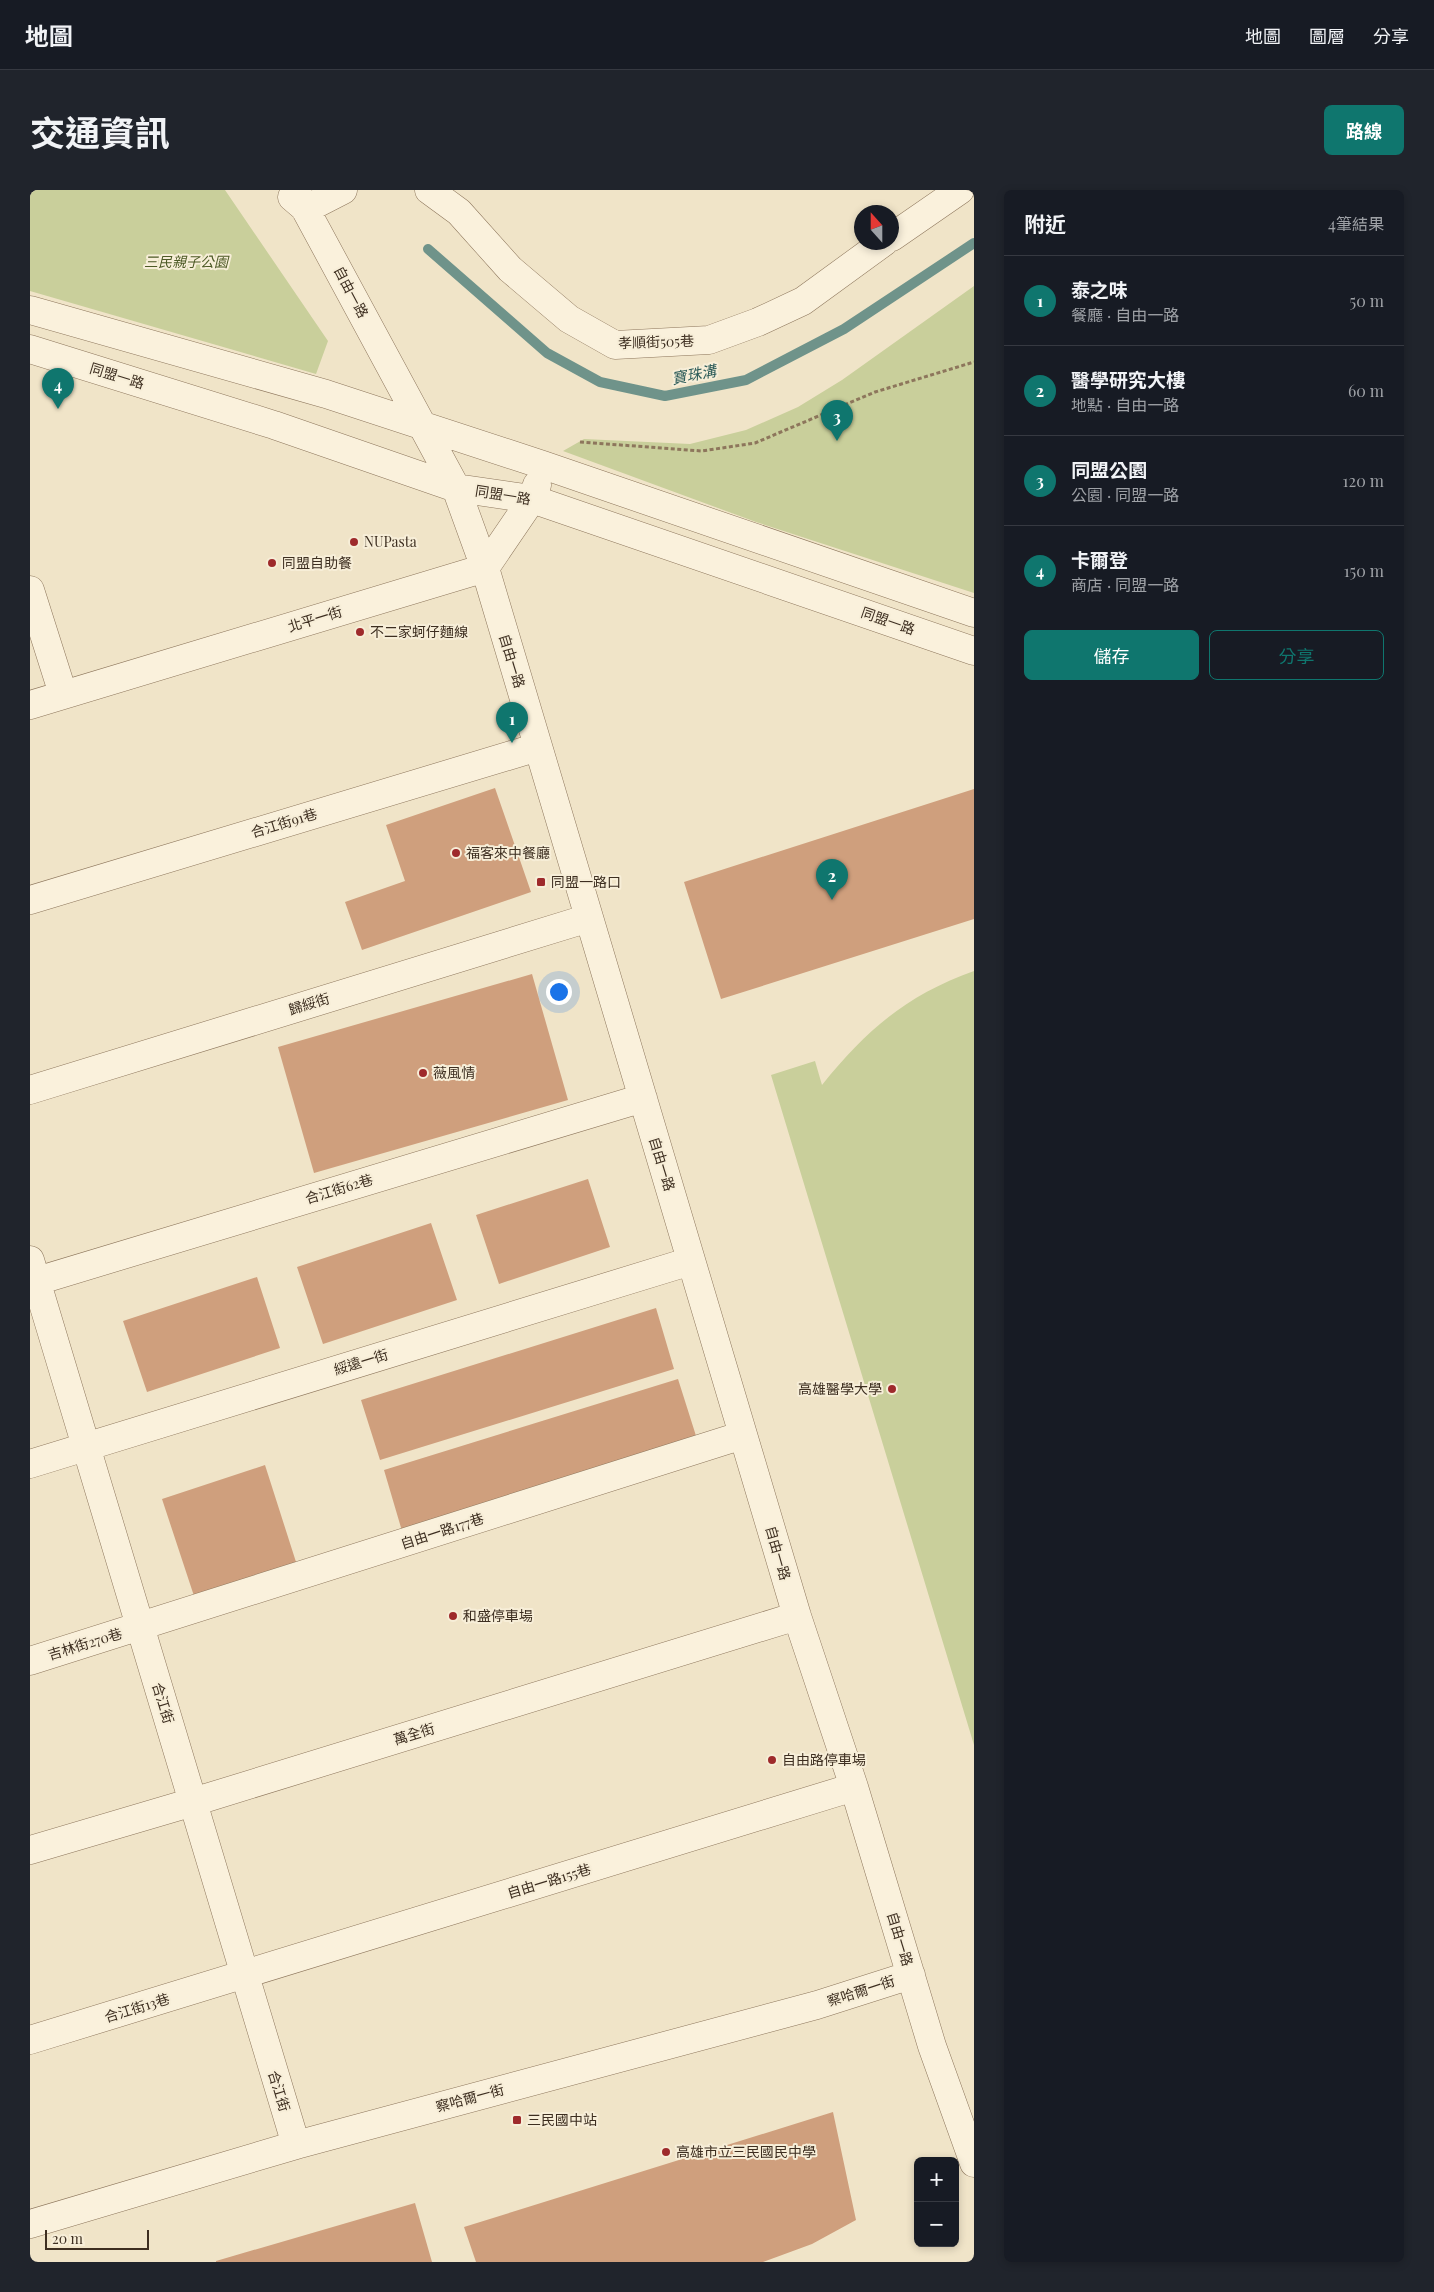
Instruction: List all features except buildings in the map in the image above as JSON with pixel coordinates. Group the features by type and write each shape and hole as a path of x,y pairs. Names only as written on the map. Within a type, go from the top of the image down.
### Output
{"street":[{"path":"283,190 300,200 343,190"},
{"name":"孝順街505巷","path":"429,190 459,212 510,269 569,319 615,345 709,340 758,322 803,301 873,250"},
{"path":"899,232 960,190"},
{"name":"自由一路","path":"300,200 456,488 485,568 797,1616 854,1787 932,2046 964,2102 974,2163"},
{"path":"30,310 326,394 543,465 974,613"},
{"name":"同盟一路","path":"30,349 274,425 456,488 532,499 974,651"},
{"path":"485,568 532,499 543,465"},
{"name":"北平一街","path":"30,705 485,568"},
{"path":"30,590 63,694"},
{"name":"合江街91巷","path":"30,900 538,747"},
{"name":"歸綏街","path":"30,1090 589,918"},
{"name":"合江街62巷","path":"32,1275 643,1098"},
{"name":"綏遠一街","path":"30,1464 691,1260"},
{"name":"合江街","path":"32,1275 86,1447 296,2146"},
{"name":"自由一路177巷","path":"140,1627 743,1435"},
{"name":"萬全街","path":"30,1850 797,1616"},
{"name":"吉林街270巷","path":"30,1661 140,1627"},
{"name":"自由一路155巷","path":"245,1975 854,1787"},
{"name":"合江街13巷","path":"30,2040 245,1975"},
{"name":"察哈爾一街","path":"30,2224 296,2146 817,2005 911,1975"}],"path":[{"path":"575,442 702,451 755,443 875,392 974,362"}],"green space":[{"name":"三民親子公園","path":"30,190 225,190 328,341 316,374 30,291"},
{"path":"974,286 974,593 756,522 563,451 584,439 690,444 746,430 798,407 842,380"},
{"path":"974,971 974,1745 771,1075 815,1061 822,1085 855,1047 889,1016 928,991"}],"waterway":[{"name":"寶珠溝","path":"428,249 547,353 600,382 665,396 746,380 844,329 974,243"}],"place":[{"name":"卡爾登","path":"58,409"},
{"name":"同盟公園","path":"837,441"},
{"name":"NUPasta","path":"354,542"},
{"name":"同盟自助餐","path":"272,563"},
{"name":"不二家蚵仔麵線","path":"360,632"},
{"name":"泰之味","path":"512,743"},
{"name":"福客來中餐廳","path":"456,853"},
{"name":"同盟一路口","path":"541,882"},
{"name":"醫學研究大樓","path":"832,900"},
{"name":"薇風情","path":"423,1073"},
{"name":"高雄醫學大學","path":"892,1389"},
{"name":"和盛停車場","path":"453,1616"},
{"name":"自由路停車場","path":"772,1760"},
{"name":"三民國中站","path":"517,2120"},
{"name":"高雄市立三民國民中學","path":"666,2152"}]}
